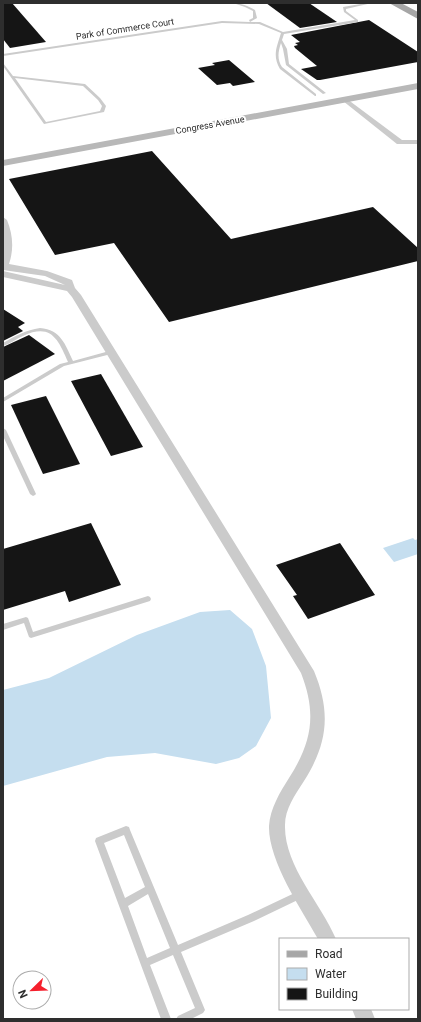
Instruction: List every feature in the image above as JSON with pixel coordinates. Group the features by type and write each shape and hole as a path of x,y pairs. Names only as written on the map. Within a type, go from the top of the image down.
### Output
{"main road":[{"path":"393,3 418,16"},
{"name":"Congress Avenue","path":"157,124 418,76"},
{"name":"Congress Avenue","path":"3,163 418,86"}],"street":[{"path":"345,100 400,142 418,142"},
{"path":"3,220 8,236 8,249 3,268 70,290 85,306 312,682 318,699 319,716 314,748 307,763 287,793 279,814 277,827 278,840 285,860 326,938"},
{"path":"362,1010 366,1019"}],"lane":[{"path":"234,3 246,6 254,11 255,18 250,21"},
{"path":"344,8 343,5 353,3"},
{"path":"344,8 371,3"},
{"path":"319,94 281,68 277,63 276,55 283,33 298,32 357,21 344,11 344,8"},
{"name":"Park of Commerce Court","path":"3,56 222,22 250,21 265,25 283,33"},
{"path":"281,40 286,49 287,64 319,94"},
{"path":"3,64 45,123 102,112 104,106 99,99 84,86 13,77"},
{"path":"3,346 27,332 47,331 53,333 58,339 71,362"},
{"path":"3,400 62,364 113,352"},
{"path":"3,430 33,494"},
{"path":"3,627 26,620 31,635 148,599"},
{"path":"166,1019 99,841 126,830 200,1010 181,1019"},
{"path":"123,904 150,888"},
{"path":"146,963 176,951 303,893"}],"water":[{"path":"413,538 415,540 418,539 418,554 394,562 383,548"},
{"path":"230,610 252,629 266,666 271,718 256,746 239,758 216,764 155,753 107,757 3,786 3,690 49,678 137,635 200,612"}],"building":[{"path":"3,3 12,3 46,42 10,48 3,39"},
{"path":"266,3 309,3 337,22 300,28"},
{"path":"369,20 418,52 418,62 320,80 317,80 301,69 317,66 295,48 294,46 298,45 295,43 300,42 291,35"},
{"path":"229,60 255,82 233,86 230,83 217,85 198,68 215,65 212,63"},
{"path":"152,151 231,239 373,207 418,248 418,261 169,322 114,243 55,255 9,179"},
{"path":"3,309 25,323 18,327 23,331 3,341"},
{"path":"29,335 55,354 3,381 3,347"},
{"path":"101,374 143,447 111,456 71,381"},
{"path":"46,396 80,464 43,474 11,405"},
{"path":"91,523 121,585 69,602 65,591 3,610 3,549"},
{"path":"340,543 375,595 308,619 293,596 297,595 276,565"}]}
